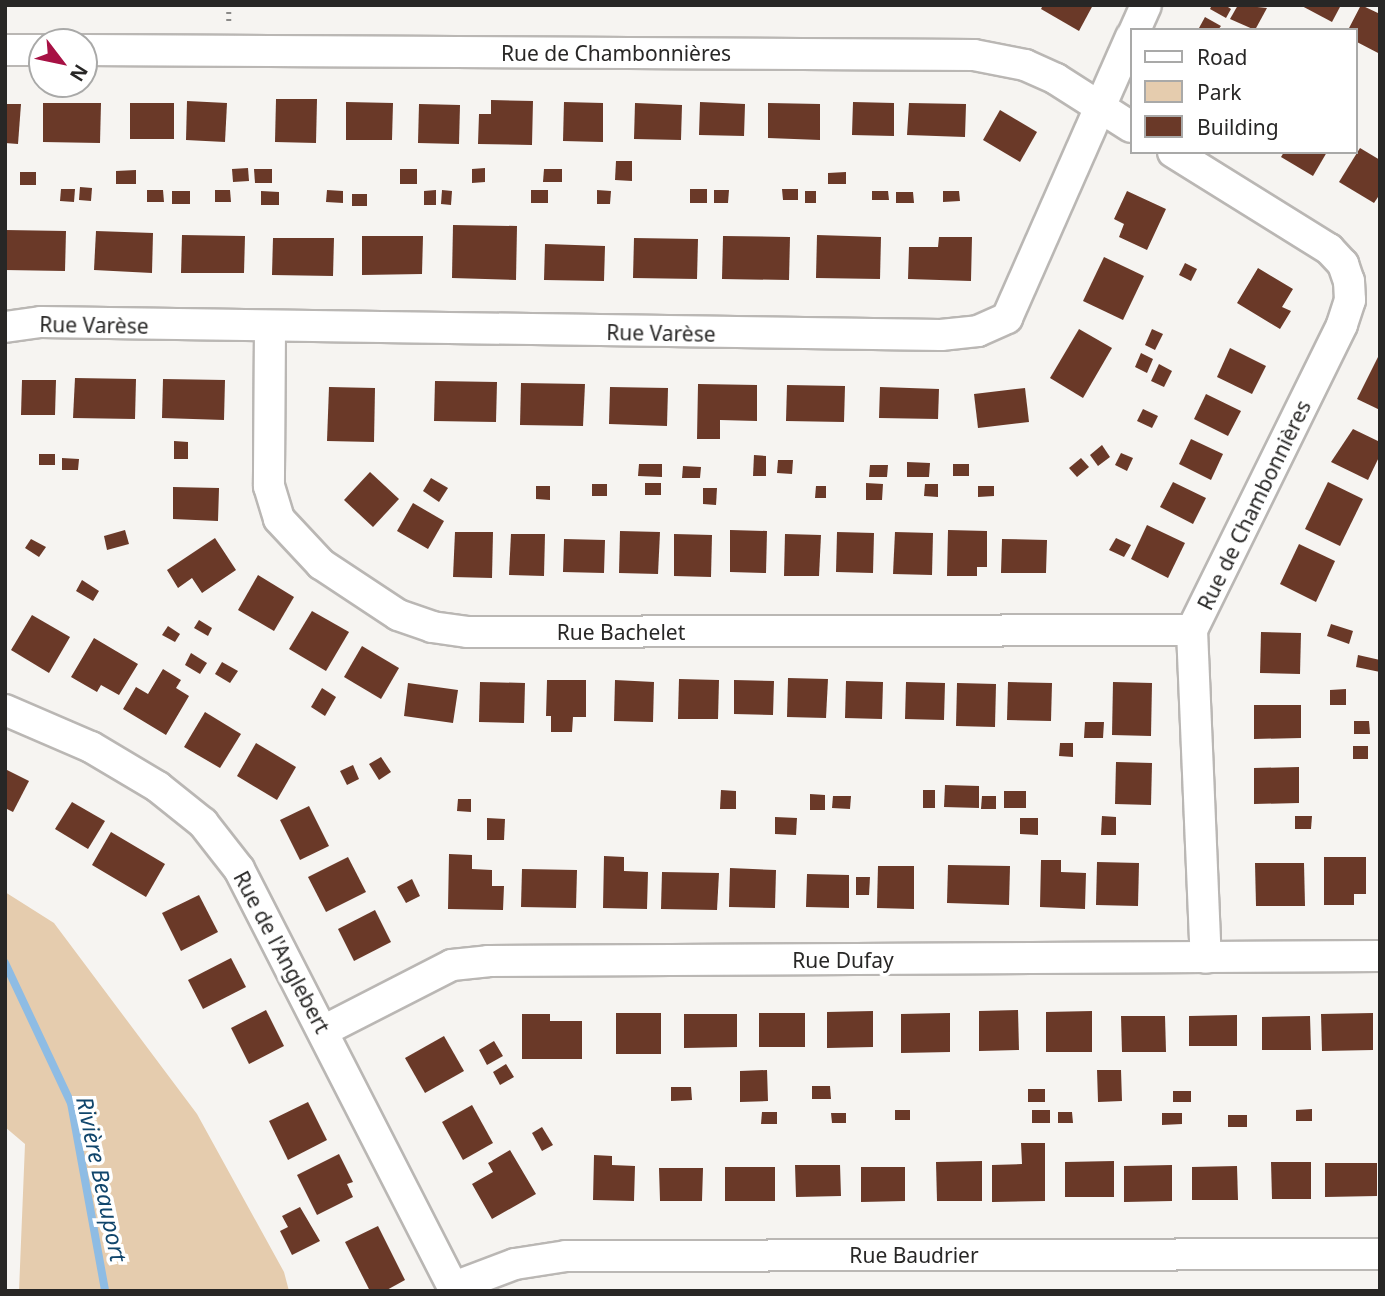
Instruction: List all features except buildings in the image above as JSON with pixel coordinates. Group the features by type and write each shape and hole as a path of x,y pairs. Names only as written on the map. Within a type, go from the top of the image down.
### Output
{"street":[{"path":"1136,28 1146,5"},
{"name":"Rue Varèse","path":"5,327 41,322 271,329 942,335 978,331 1007,318 1051,226 1098,106 1130,39"},
{"path":"5,50 28,50"},
{"name":"Rue de Chambonnières","path":"98,50 974,55 1025,65 1130,126"},
{"name":"Rue de Chambonnières","path":"1176,154 1329,249 1343,264 1349,281 1350,300 1342,325 1192,630 1206,958"},
{"name":"Rue Bachelet","path":"271,329 269,486 279,519 320,564 398,615 432,627 467,632 1192,630"},
{"name":"Rue de l'Anglebert","path":"5,710 91,747 158,787 203,823 239,869 454,1289"},
{"name":"Rue Dufay","path":"323,1031 452,965 488,961 1380,956"},
{"name":"Rue Baudrier","path":"454,1289 515,1264 566,1256 1380,1254"}],"green space":[{"path":"5,892 54,923 197,1114 284,1272 289,1291 19,1291 25,1144 5,1127"}],"waterway":[{"name":"Rivière Beauport","path":"5,963 71,1103 105,1291"}]}
